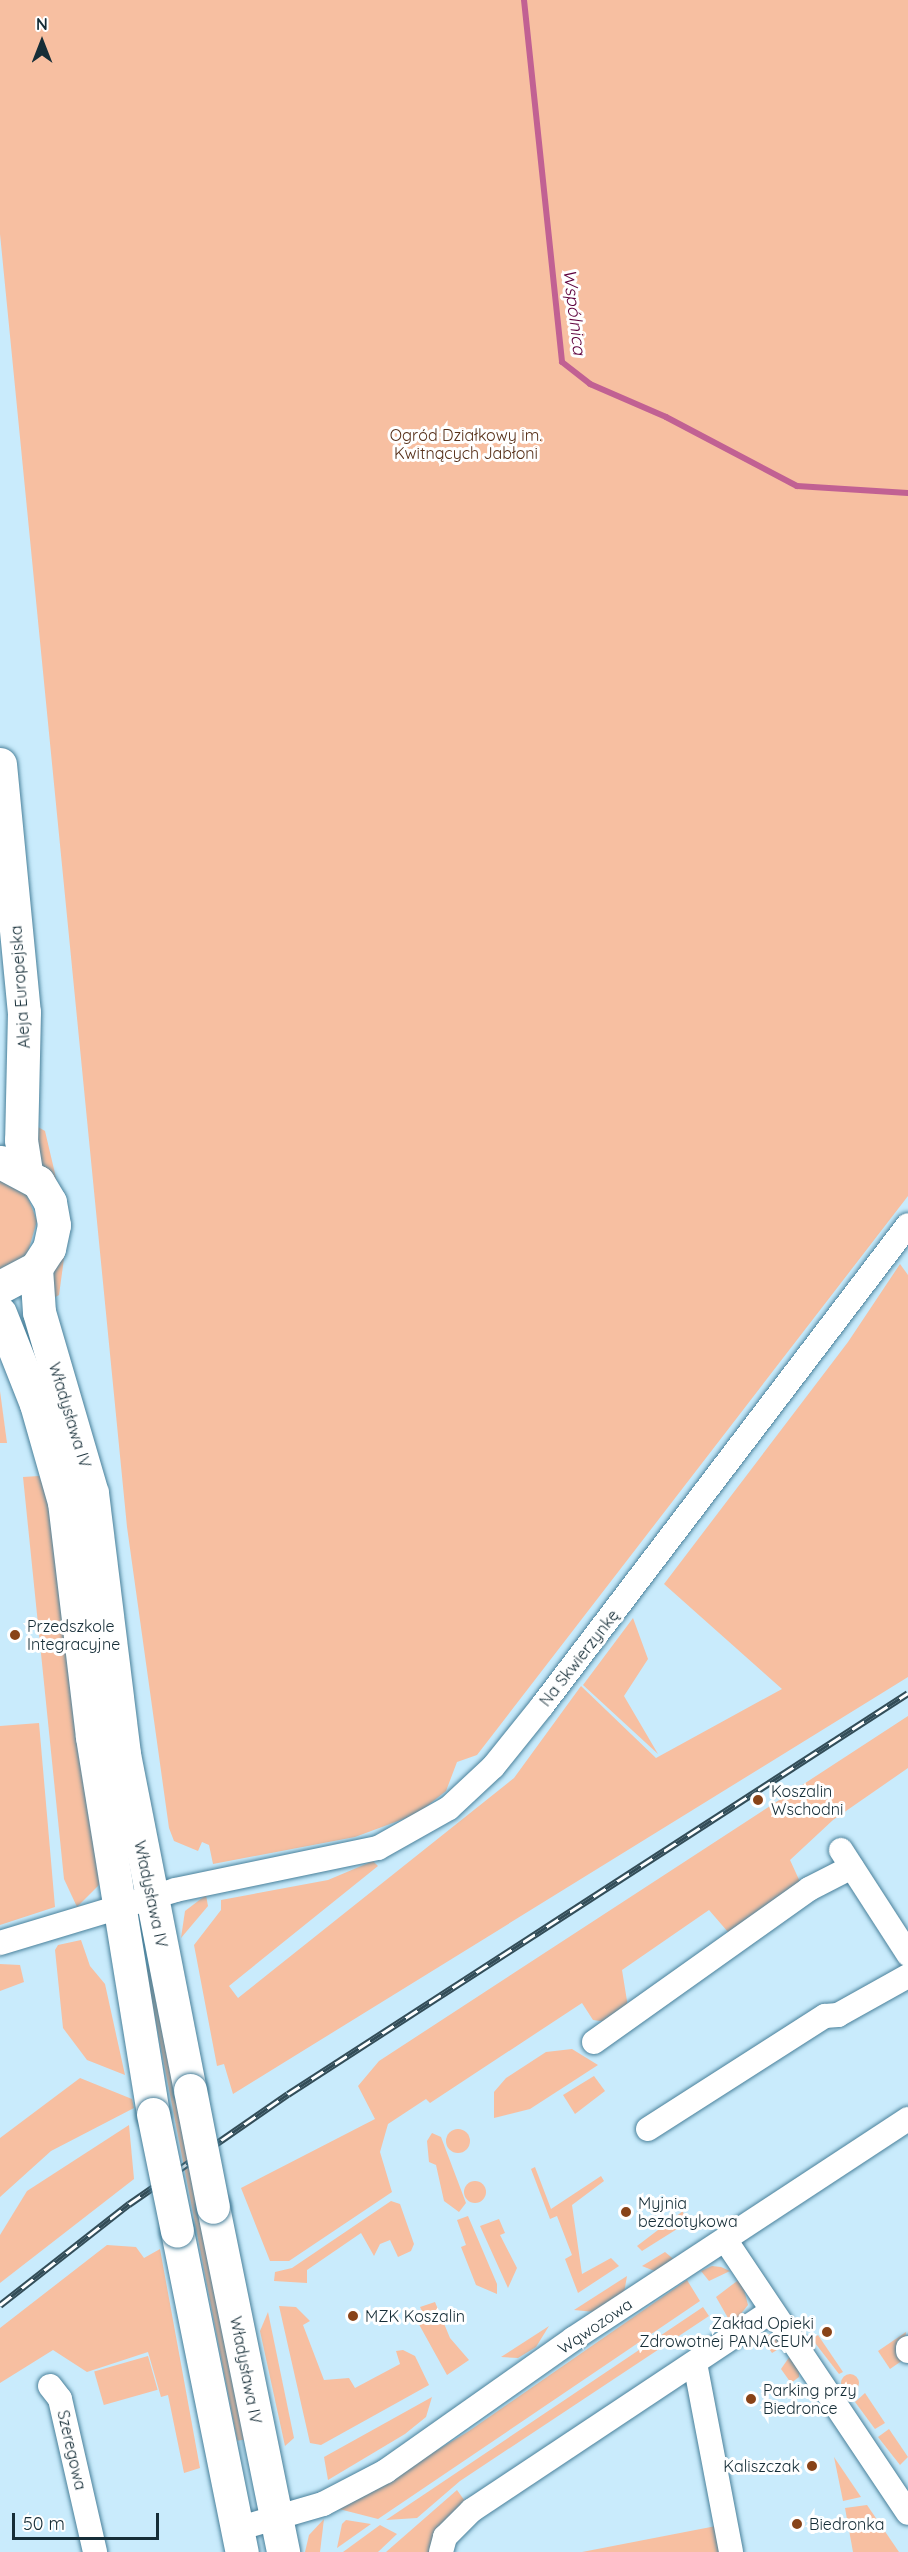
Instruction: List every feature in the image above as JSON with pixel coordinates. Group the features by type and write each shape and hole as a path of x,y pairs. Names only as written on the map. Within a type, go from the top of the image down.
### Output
{"main road":[{"name":"Aleja Europejska","path":"0,764 23,990 23,1102 13,1167"},
{"path":"0,1287 36,1268 49,1248 53,1217 46,1195 13,1167"},
{"name":"Władysława IV","path":"36,1268 39,1312 92,1493 122,1741 153,2114 239,2541"},
{"name":"Władysława IV","path":"0,1312 36,1404 64,1502 92,1737 190,2090 283,2552"}],"street":[{"name":"Na Skwierzynkę","path":"136,1900 378,1848 449,1808 493,1767 542,1706 908,1225"},
{"path":"594,2042 809,1889 847,1858 908,1954"},
{"name":"Władysława IV","path":"0,1943 136,1900"},
{"path":"648,2129 825,2016 838,2015 908,1976"},
{"name":"Wąwozowa","path":"277,2520 331,2501 386,2471 573,2339 726,2241 908,2119"},
{"path":"726,2241 908,2513"},
{"path":"441,2552 457,2522 771,2311"},
{"path":"695,2362 731,2552"},
{"name":"Szeregowa","path":"50,2386 60,2399 95,2552"},
{"name":"Władysława IV","path":"239,2541 277,2520"}],"green space":[{"name":"Ogród Działkowy im. Kwitnących Jabłoni","path":"0,0 908,0 908,1196 477,1755 457,1762 446,1791 417,1814 355,1837 213,1864 209,1845 202,1842 198,1851 174,1841 169,1828 127,1527 0,234"},
{"path":"31,1123 45,1131 68,1229 59,1295 47,1302 40,1165"},
{"path":"0,1179 27,1195 37,1221 27,1255 0,1272"},
{"path":"900,1264 908,1275 908,1677 233,2094 224,2064 217,2066 194,1945 221,1910 221,1900 328,1880 373,1861 378,1866 229,1986 238,1998 514,1778 581,1686 656,1758 782,1689 664,1584 848,1342"},
{"path":"0,1391 7,1443 0,1443"},
{"path":"39,1476 56,1515 101,1883 77,1907 64,1879 23,1477"},
{"path":"633,1618 648,1659 624,1696 658,1754 583,1685"},
{"path":"908,1716 908,1768 833,1820 790,1860 801,1884 728,1932 709,1910 622,1970 628,2007 607,2022 593,2020 582,2003 430,2103 426,2099 388,2124 380,2152 392,2192 289,2261 270,2261 241,2188 375,2119 358,2086 379,2061"},
{"path":"39,1723 55,1907 0,1925 0,1726"},
{"path":"206,1895 208,1906 181,1938 185,1911"},
{"path":"81,1940 90,1966 105,1984 125,2075 87,2060 63,2028 55,1950 58,1945"},
{"path":"0,1964 20,1965 24,1982 0,1991"},
{"path":"154,1965 246,2439 237,2441 145,1967"},
{"path":"572,2049 598,2065 530,2109 494,2118 494,2092 506,2078 546,2052"},
{"path":"594,2076 605,2091 575,2114 563,2095"},
{"path":"80,2078 132,2099 134,2108 51,2151 0,2197 0,2138"},
{"path":"129,2125 134,2179 0,2283 0,2235 27,2191"},
{"path":"458,2129 467,2132 470,2141 467,2150 458,2153 449,2150 446,2141 449,2132"},
{"path":"432,2133 441,2137 466,2203 459,2212 444,2201 436,2165 429,2162 427,2141"},
{"path":"535,2167 551,2209 601,2176 604,2181 572,2205 582,2274 611,2258 619,2266 578,2293 565,2259 572,2255 557,2216 550,2219 531,2169"},
{"path":"475,2181 483,2184 486,2192 483,2200 475,2203 467,2200 464,2192 467,2184"},
{"path":"391,2201 400,2204 414,2244 411,2251 398,2257 390,2240 380,2244 374,2256 361,2233 307,2270 307,2283 274,2281 275,2272 292,2268"},
{"path":"683,2211 685,2224 642,2251 637,2246"},
{"path":"468,2216 497,2284 497,2294 476,2285 461,2247 466,2245 457,2220"},
{"path":"499,2219 505,2233 500,2235 517,2268 508,2288 480,2226"},
{"path":"107,2245 136,2247 144,2258 160,2249 200,2468 184,2473 168,2395 161,2397 148,2352 87,2372 53,2350 0,2383 0,2328"},
{"path":"665,2252 676,2261 657,2272 642,2266"},
{"path":"712,2266 730,2271 709,2281 701,2271"},
{"path":"627,2276 624,2293 595,2312 574,2310"},
{"path":"741,2278 748,2305 732,2325 716,2297"},
{"path":"687,2280 700,2301 378,2519 339,2509 469,2431"},
{"path":"435,2302 450,2338 469,2360 447,2375 416,2319 423,2313 420,2307"},
{"path":"279,2306 296,2307 310,2321 303,2325 324,2380 349,2378 355,2388 400,2364 396,2351 403,2350 415,2356 429,2385 321,2445 310,2443"},
{"path":"703,2307 709,2316 460,2481 417,2518 386,2520"},
{"path":"268,2312 294,2438 285,2446 260,2331"},
{"path":"549,2326 536,2347 518,2358 501,2357"},
{"path":"906,2332 903,2360 890,2369 878,2351"},
{"path":"758,2333 774,2335 785,2345 772,2353"},
{"path":"818,2335 843,2372 839,2374 812,2339"},
{"path":"148,2356 158,2390 104,2405 94,2371"},
{"path":"790,2356 799,2366 799,2377 791,2383 781,2369"},
{"path":"850,2374 856,2377 859,2383 856,2389 850,2392 844,2389 841,2383 844,2377"},
{"path":"865,2393 885,2423 875,2429 855,2402"},
{"path":"432,2397 426,2417 405,2434 328,2480 324,2457"},
{"path":"889,2429 908,2457 900,2465 878,2437"},
{"path":"834,2457 861,2497 843,2501"},
{"path":"457,2490 467,2504 430,2552 386,2552"},
{"path":"867,2505 899,2552 853,2552 845,2508"},
{"path":"324,2519 320,2552 305,2552 309,2535"},
{"path":"346,2520 371,2524 337,2548 342,2524"},
{"path":"380,2525 397,2534 378,2552 343,2552"},
{"path":"716,2526 722,2552 582,2552"}],"waterway":[{"name":"Wspólnica","path":"524,0 562,362 590,384 666,417 797,486 908,493"}],"railway":[{"path":"0,2305 129,2204 288,2094 908,1693"}],"place":[{"name":"Przedszkole Integracyjne","path":"15,1635"},
{"name":"Koszalin Wschodni","path":"758,1800"},
{"name":"Myjnia bezdotykowa","path":"626,2212"},
{"name":"MZK Koszalin","path":"353,2316"},
{"name":"Zakład Opieki Zdrowotnej PANACEUM","path":"827,2332"},
{"name":"Parking przy Biedronce","path":"751,2399"},
{"name":"Kaliszczak","path":"812,2466"},
{"name":"Biedronka","path":"797,2524"}]}
